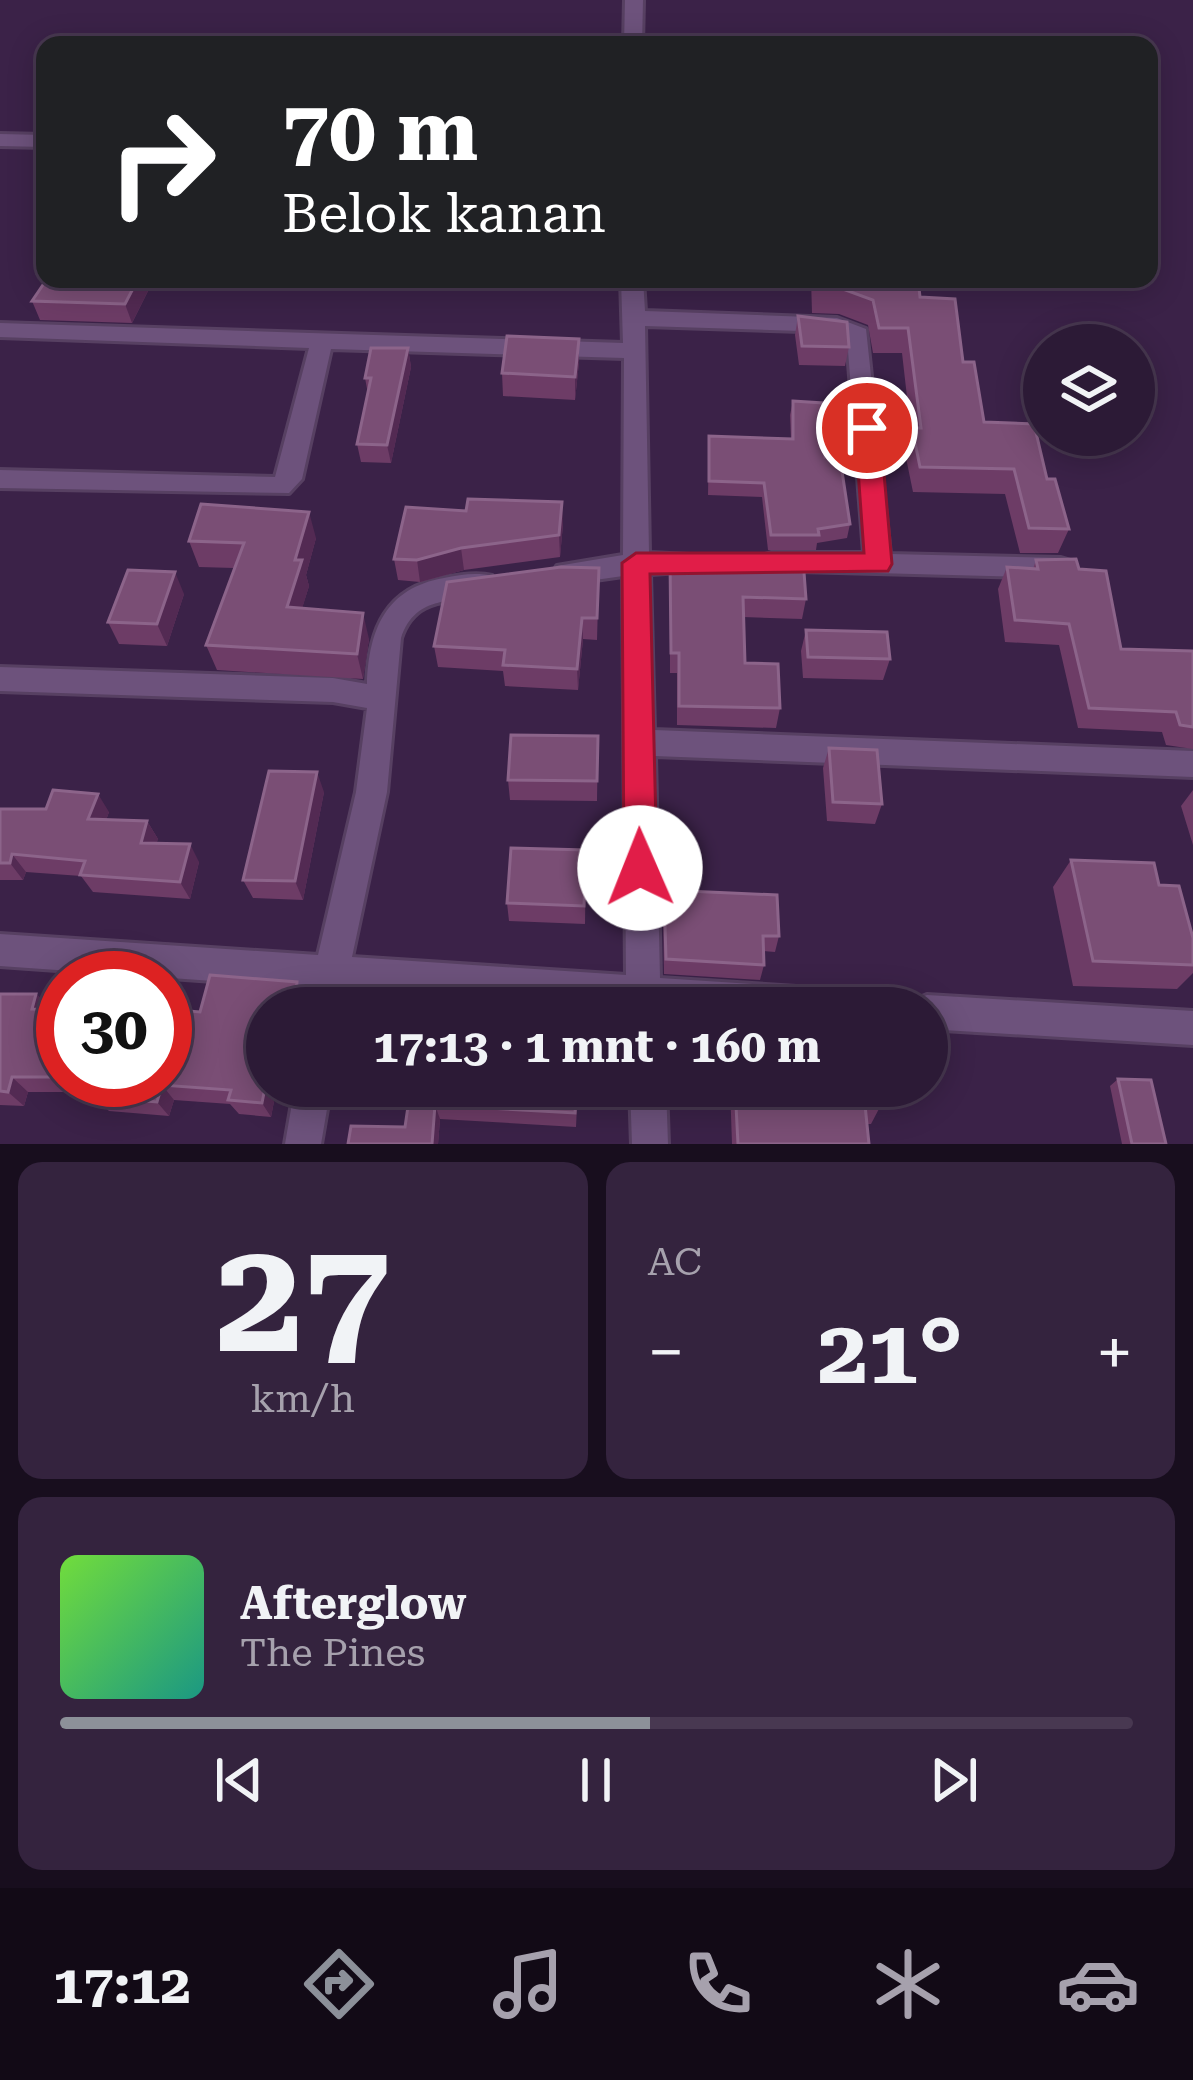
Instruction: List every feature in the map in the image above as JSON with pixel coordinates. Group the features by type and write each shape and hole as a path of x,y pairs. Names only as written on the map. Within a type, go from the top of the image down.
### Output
{"street":[{"path":"633,36 634,0"},
{"path":"0,140 36,141"},
{"path":"632,288 644,987"},
{"path":"633,318 837,325 858,334 878,564"},
{"path":"0,330 634,351"},
{"path":"0,479 280,486 289,479 321,344"},
{"path":"328,987 376,760 382,715 379,698 391,627 410,601 430,591 636,563 1061,568"},
{"path":"0,679 333,690 379,698"},
{"path":"638,742 1193,764"},
{"path":"0,950 331,971 493,987"},
{"path":"948,1013 1193,1028"},
{"path":"303,1144 309,1107"},
{"path":"649,1107 650,1144"}],"building":[{"path":"41,288 133,288 125,304 32,301"},
{"path":"830,288 919,288 920,297 955,299 963,362 974,362 984,422 1023,424 1023,456 1042,456 1047,479 1055,479 1069,529 1029,528 1014,469 920,467 912,428 921,428 908,328 879,328 873,300"},
{"path":"798,316 847,322 849,347 802,346"},
{"path":"507,336 579,339 575,377 502,373"},
{"path":"371,348 408,348 387,445 357,444 371,378 365,378"},
{"path":"793,401 823,403 825,457 840,458 850,524 818,529 819,535 771,535 764,483 709,481 709,436 793,439"},
{"path":"468,499 562,502 559,535 461,548 417,560 394,559 406,507 466,511"},
{"path":"201,504 309,512 295,560 302,560 287,607 363,613 357,654 206,645 244,543 189,541"},
{"path":"670,558 803,559 806,599 743,597 745,663 778,664 780,708 679,706 679,653 671,653"},
{"path":"1076,559 1079,569 1106,571 1121,649 1193,651 1193,727 1180,725 1176,712 1089,708 1069,624 1015,620 1007,567 1038,569 1036,560"},
{"path":"561,567 599,568 597,618 582,618 577,669 503,665 505,650 434,646 447,582"},
{"path":"128,570 175,572 157,624 108,622"},
{"path":"806,630 887,632 890,659 808,657"},
{"path":"511,735 598,736 597,781 508,780"},
{"path":"829,748 877,750 882,804 833,802"},
{"path":"269,771 317,772 295,881 243,880"},
{"path":"53,790 98,794 88,819 147,821 141,843 190,844 180,882 80,875 85,861 12,854 10,863 0,863 0,809 46,809"},
{"path":"511,848 586,850 584,906 507,903"},
{"path":"1071,860 1154,863 1159,885 1179,886 1193,938 1193,965 1093,961"},
{"path":"664,890 777,895 779,936 763,936 764,965 666,959"},
{"path":"210,975 297,982 297,987 246,987 246,1102 228,1100 231,1090 192,1087 192,1011 200,1012"},
{"path":"0,994 36,994 32,1009 36,1009 36,1077 12,1077 8,1092 0,1091"},
{"path":"1118,1079 1151,1080 1166,1144 1132,1144"},
{"path":"408,1107 435,1107 432,1144 348,1144 351,1126 405,1127"},
{"path":"470,1107 575,1107 575,1113"},
{"path":"736,1107 865,1107 869,1144 738,1144"}],"route":[{"path":"640,868 636,563 878,564 867,428"}]}
